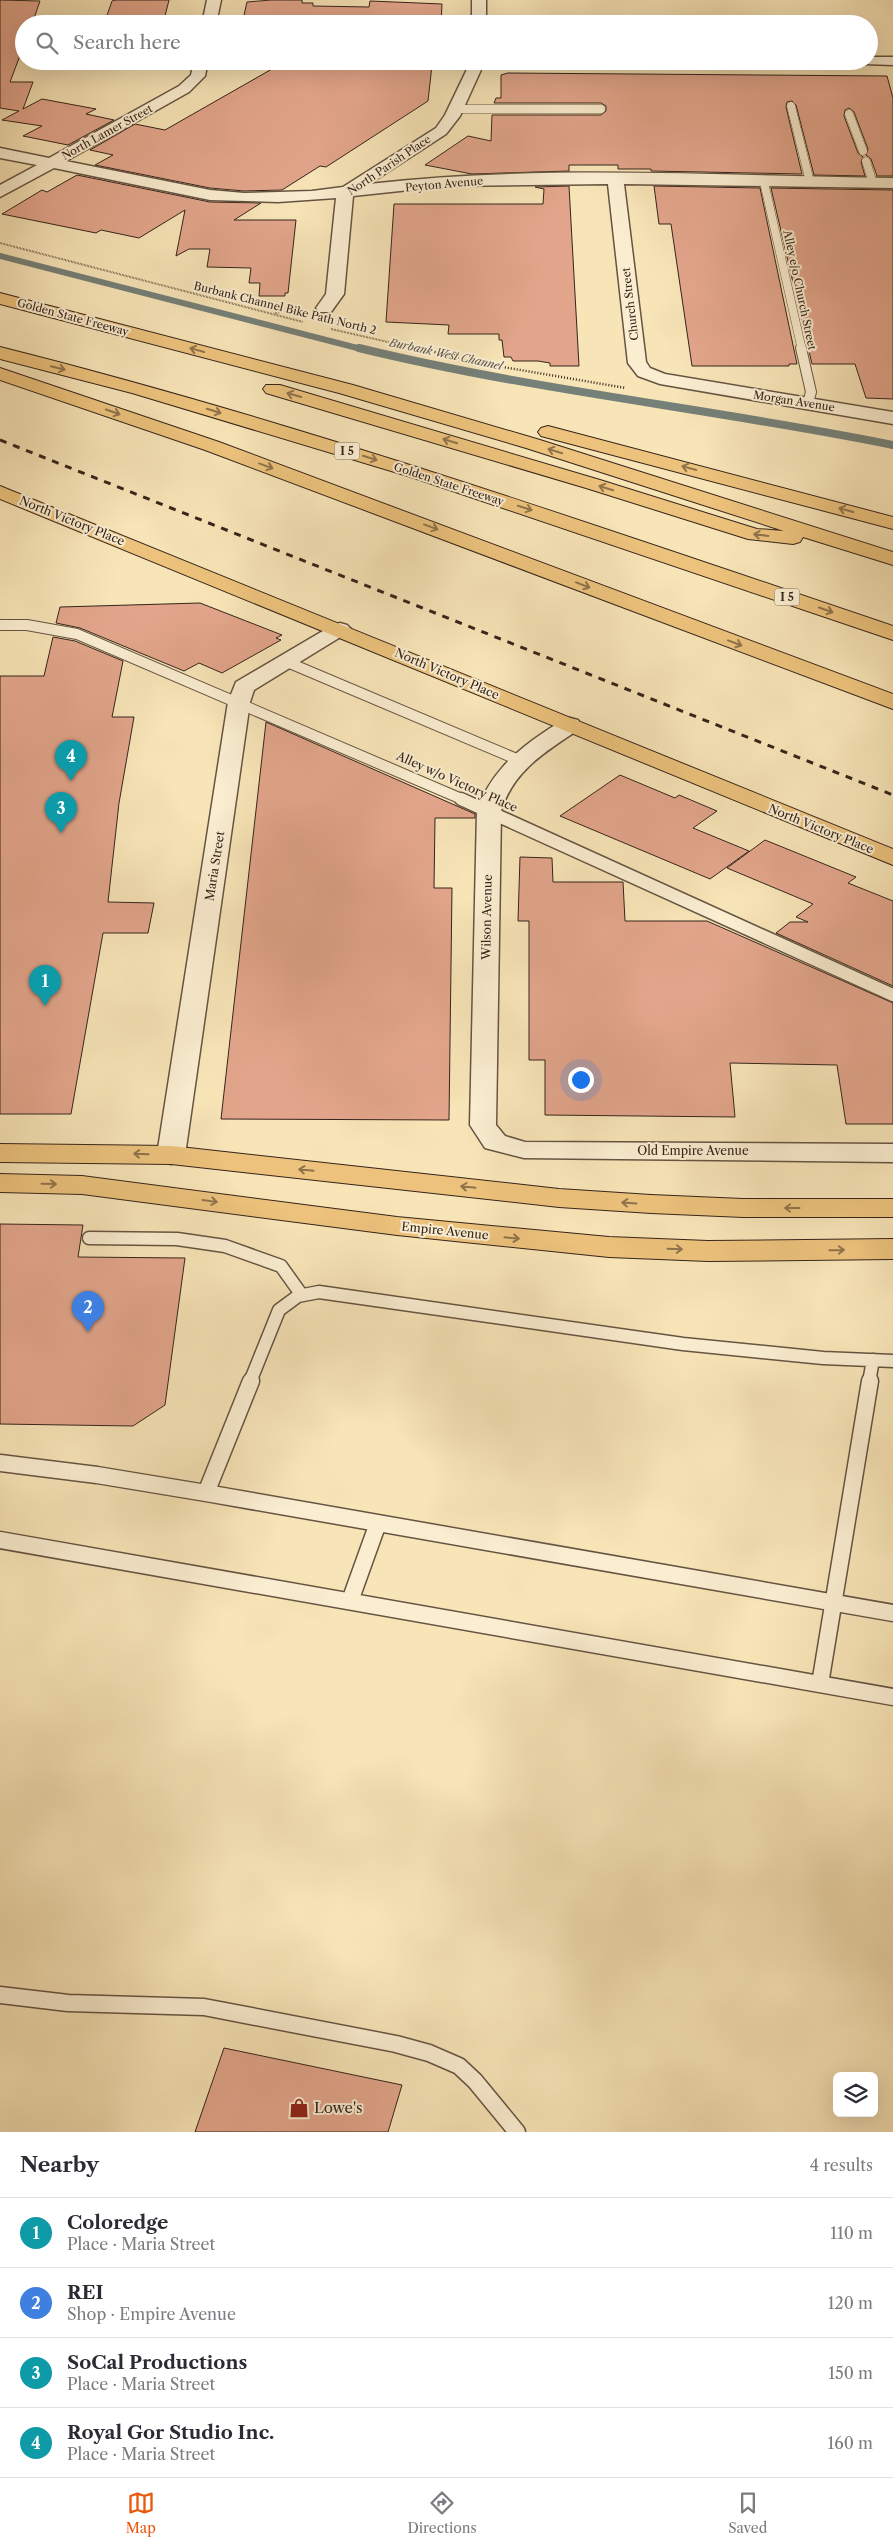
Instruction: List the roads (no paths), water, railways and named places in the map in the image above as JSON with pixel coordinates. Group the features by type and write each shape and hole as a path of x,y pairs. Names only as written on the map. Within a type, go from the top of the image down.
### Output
{"main road":[{"name":"Golden State Freeway","path":"0,298 346,390 542,447 893,559"},
{"path":"0,316 184,364 411,429 755,534 845,543"},
{"name":"Golden State Freeway","path":"3,356 139,388 418,473 893,633"},
{"path":"3,356 212,446 893,702"},
{"path":"346,390 570,436 893,523"},
{"name":"North Victory Place","path":"0,492 893,858"},
{"path":"0,1153 171,1155 605,1201 743,1208 893,1208"},
{"name":"Empire Avenue","path":"0,1183 82,1185 397,1226 609,1247 708,1251 893,1249"}],"street":[{"path":"211,15 214,0"},
{"path":"479,0 479,15"},
{"path":"878,61 893,61"},
{"name":"North Lamer Street","path":"0,192 184,89 198,76 199,70"},
{"name":"North Parish Place","path":"326,308 335,294 345,193 440,131 456,109 474,70"},
{"name":"Peyton Avenue","path":"0,153 210,195 245,199 345,193 472,180 893,183"},
{"name":"Church Street","path":"616,181 637,363 648,376 695,385"},
{"name":"Morgan Avenue","path":"695,385 893,418"},
{"name":"Maria Street","path":"171,1155 239,702 244,687 340,630"},
{"name":"Wilson Avenue","path":"495,1142 483,1125 489,810 492,797 519,760 570,725"},
{"name":"Old Empire Avenue","path":"495,1142 524,1150 893,1153"}],"lane":[{"path":"791,106 810,182"},
{"path":"456,109 601,109"},
{"path":"849,114 863,151"},
{"path":"866,161 872,182"},
{"name":"Alley e/o Church Street","path":"764,182 811,392 808,403"},
{"name":"Alley w/o Victory Place","path":"0,626 27,625 77,634 489,810 893,995"},
{"path":"287,662 519,760"},
{"path":"89,1238 176,1239 225,1246 281,1266 301,1294"},
{"path":"206,1493 279,1310 288,1300 301,1294 335,1293 685,1345 778,1355 893,1361"},
{"path":"820,1684 873,1360"},
{"path":"0,1463 79,1472 206,1493 893,1614"},
{"path":"350,1601 378,1523"},
{"path":"0,1540 893,1697"},
{"path":"0,1995 68,2003 204,2006 429,2053 459,2066 475,2080 517,2132"}],"waterway":[{"name":"Burbank West Channel","path":"0,256 365,350"},
{"name":"Burbank West Channel","path":"359,348 492,376 893,445"}],"railway":[{"path":"0,440 893,795"}],"place":[{"name":"Royal Gor Studio Inc.","path":"71,781"},
{"name":"SoCal Productions","path":"61,833"},
{"name":"Coloredge","path":"45,1006"},
{"name":"REI","path":"88,1332"},
{"name":"Lowe's","path":"299,2108"}]}
